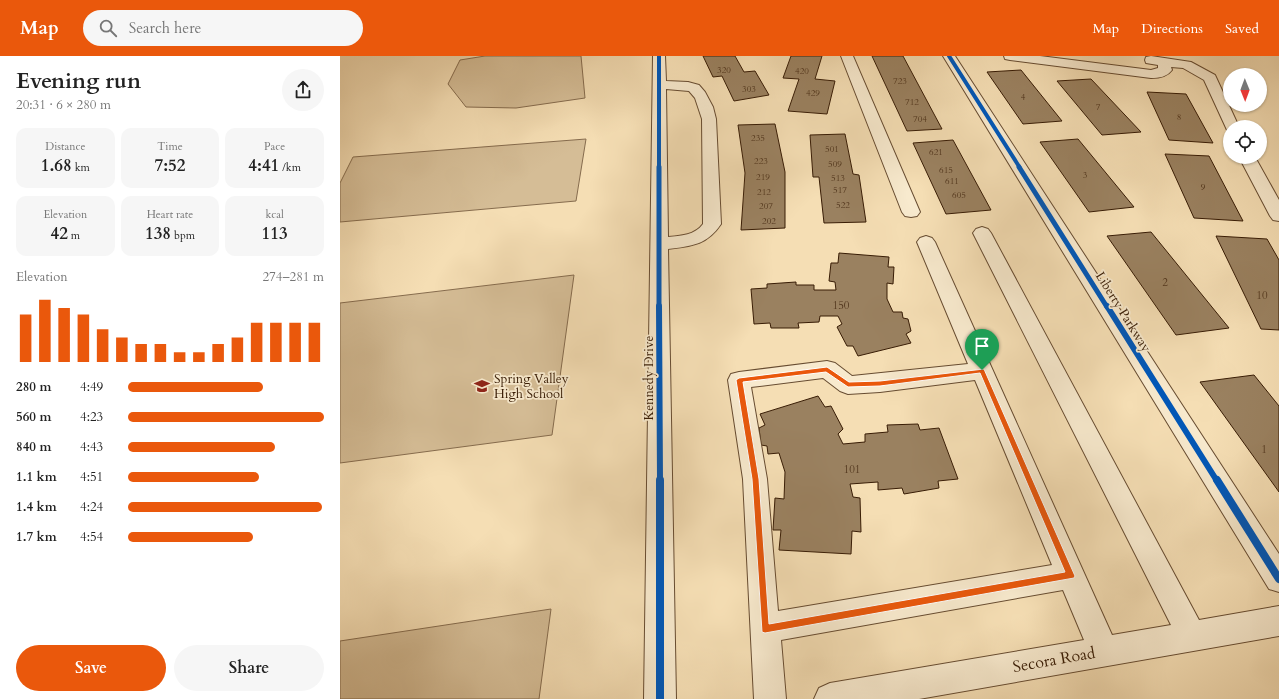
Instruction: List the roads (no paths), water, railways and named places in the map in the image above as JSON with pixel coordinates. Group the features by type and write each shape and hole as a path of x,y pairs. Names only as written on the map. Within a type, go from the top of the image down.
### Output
{"street":[{"name":"Kennedy Drive","path":"659,56 660,699"},
{"path":"848,56 911,212"},
{"name":"Liberty Parkway","path":"949,56 1279,579"},
{"path":"1010,56 1151,74 1158,74 1165,70 1164,62"},
{"path":"1142,59 1186,65 1202,72 1210,78 1229,120"},
{"path":"659,85 691,87 698,90 705,104 709,119 712,224 703,236 694,239 660,244"},
{"path":"1251,164 1279,216"},
{"path":"982,233 1192,636"},
{"path":"926,242 1104,652"},
{"path":"770,699 755,479 739,380 827,369 848,385 880,383 982,370"},
{"path":"765,628 1071,576"},
{"name":"Secora Road","path":"830,699 885,694 1104,652 1279,621"}],"place":[{"name":"Spring Valley High School","path":"482,386"}]}
